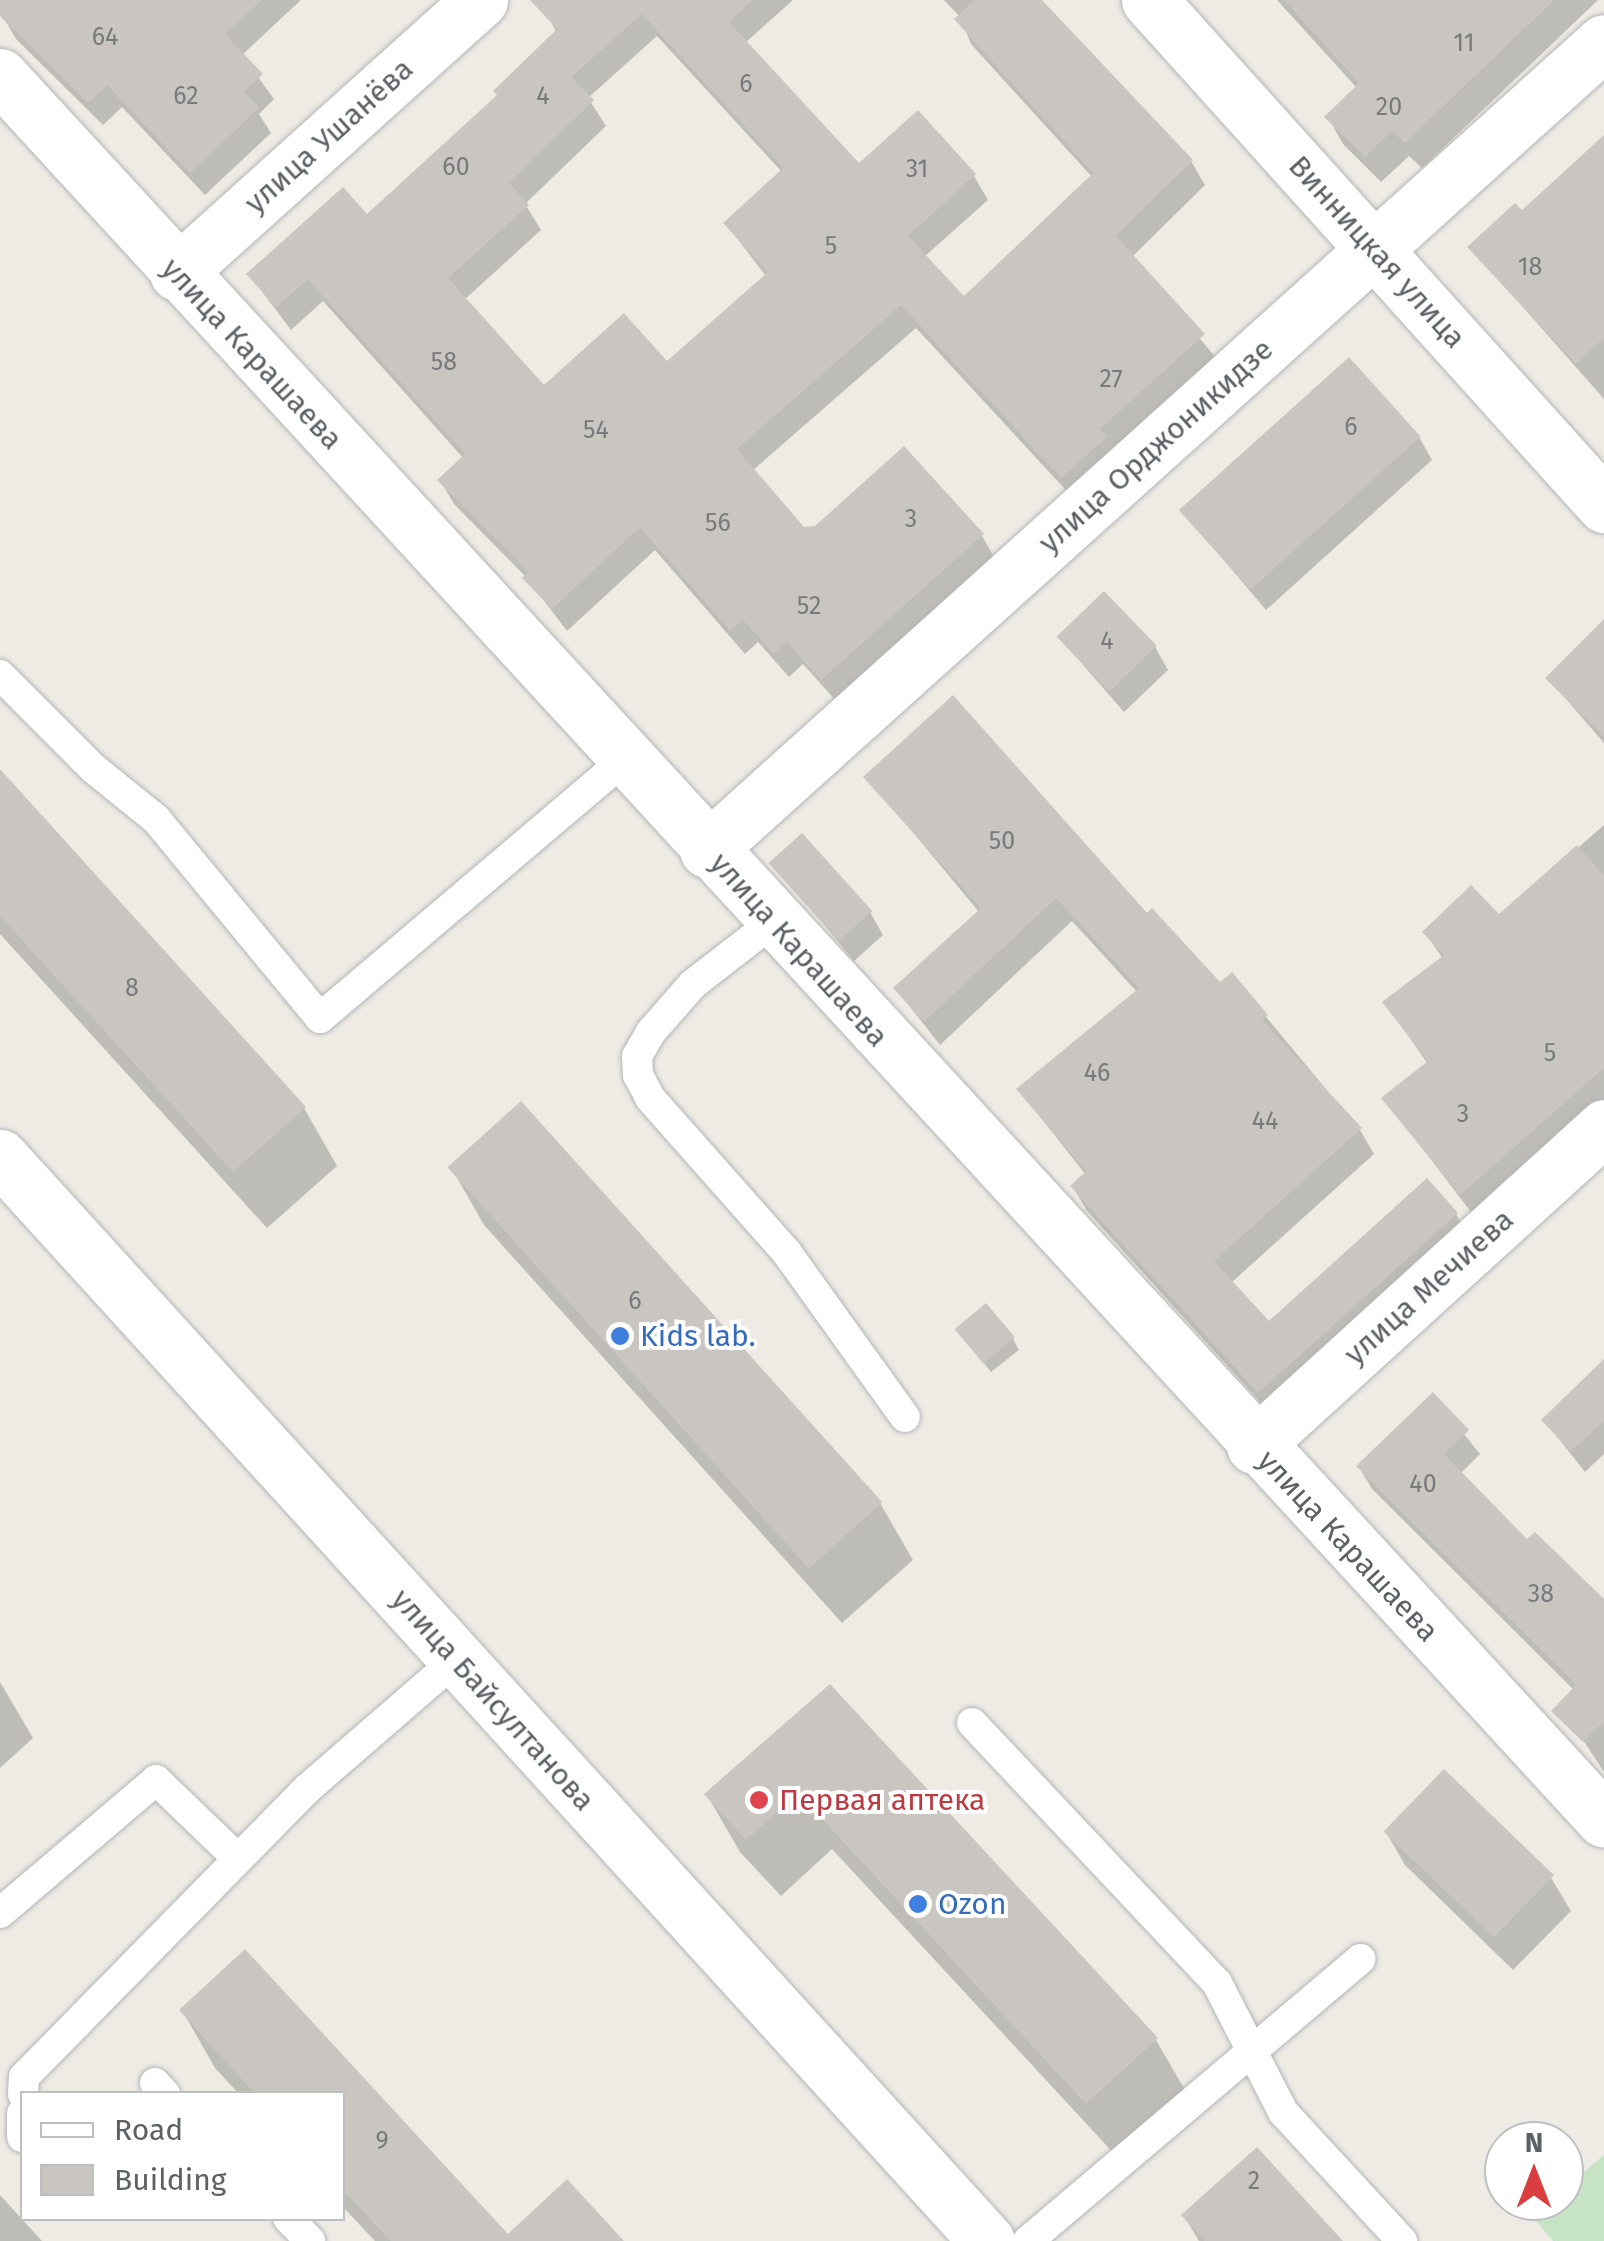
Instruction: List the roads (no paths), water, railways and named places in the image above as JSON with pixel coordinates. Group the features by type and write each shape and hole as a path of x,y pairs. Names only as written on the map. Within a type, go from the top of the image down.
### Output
{"street":[{"name":"улица Ушанёва","path":"178,273 480,0"},
{"name":"Винницкая улица","path":"1149,0 1604,505"},
{"name":"улица Орджоникидзе","path":"707,850 1604,42"},
{"name":"улица Карашаева","path":"0,76 1254,1446 1604,1820"},
{"name":"улица Мечиева","path":"1254,1446 1604,1128"},
{"name":"улица Байсултанова","path":"0,1157 986,2241"}],"lane":[{"path":"2,681 94,769 156,819 320,1018 624,759"},
{"path":"773,922 682,996 637,1056 638,1075 650,1098 787,1253 905,1417"},
{"path":"16,2078 308,1788 456,1660"},
{"path":"972,1723 1217,1983 1283,2112 1402,2241"},
{"path":"0,1912 156,1780 238,1859"},
{"path":"1028,2241 1249,2048 1361,1959"},
{"path":"291,2221 310,2241"}],"place":[{"name":"Kids lab.","path":"620,1336"},
{"name":"Первая аптека","path":"759,1800"},
{"name":"Ozon","path":"918,1904"}]}
